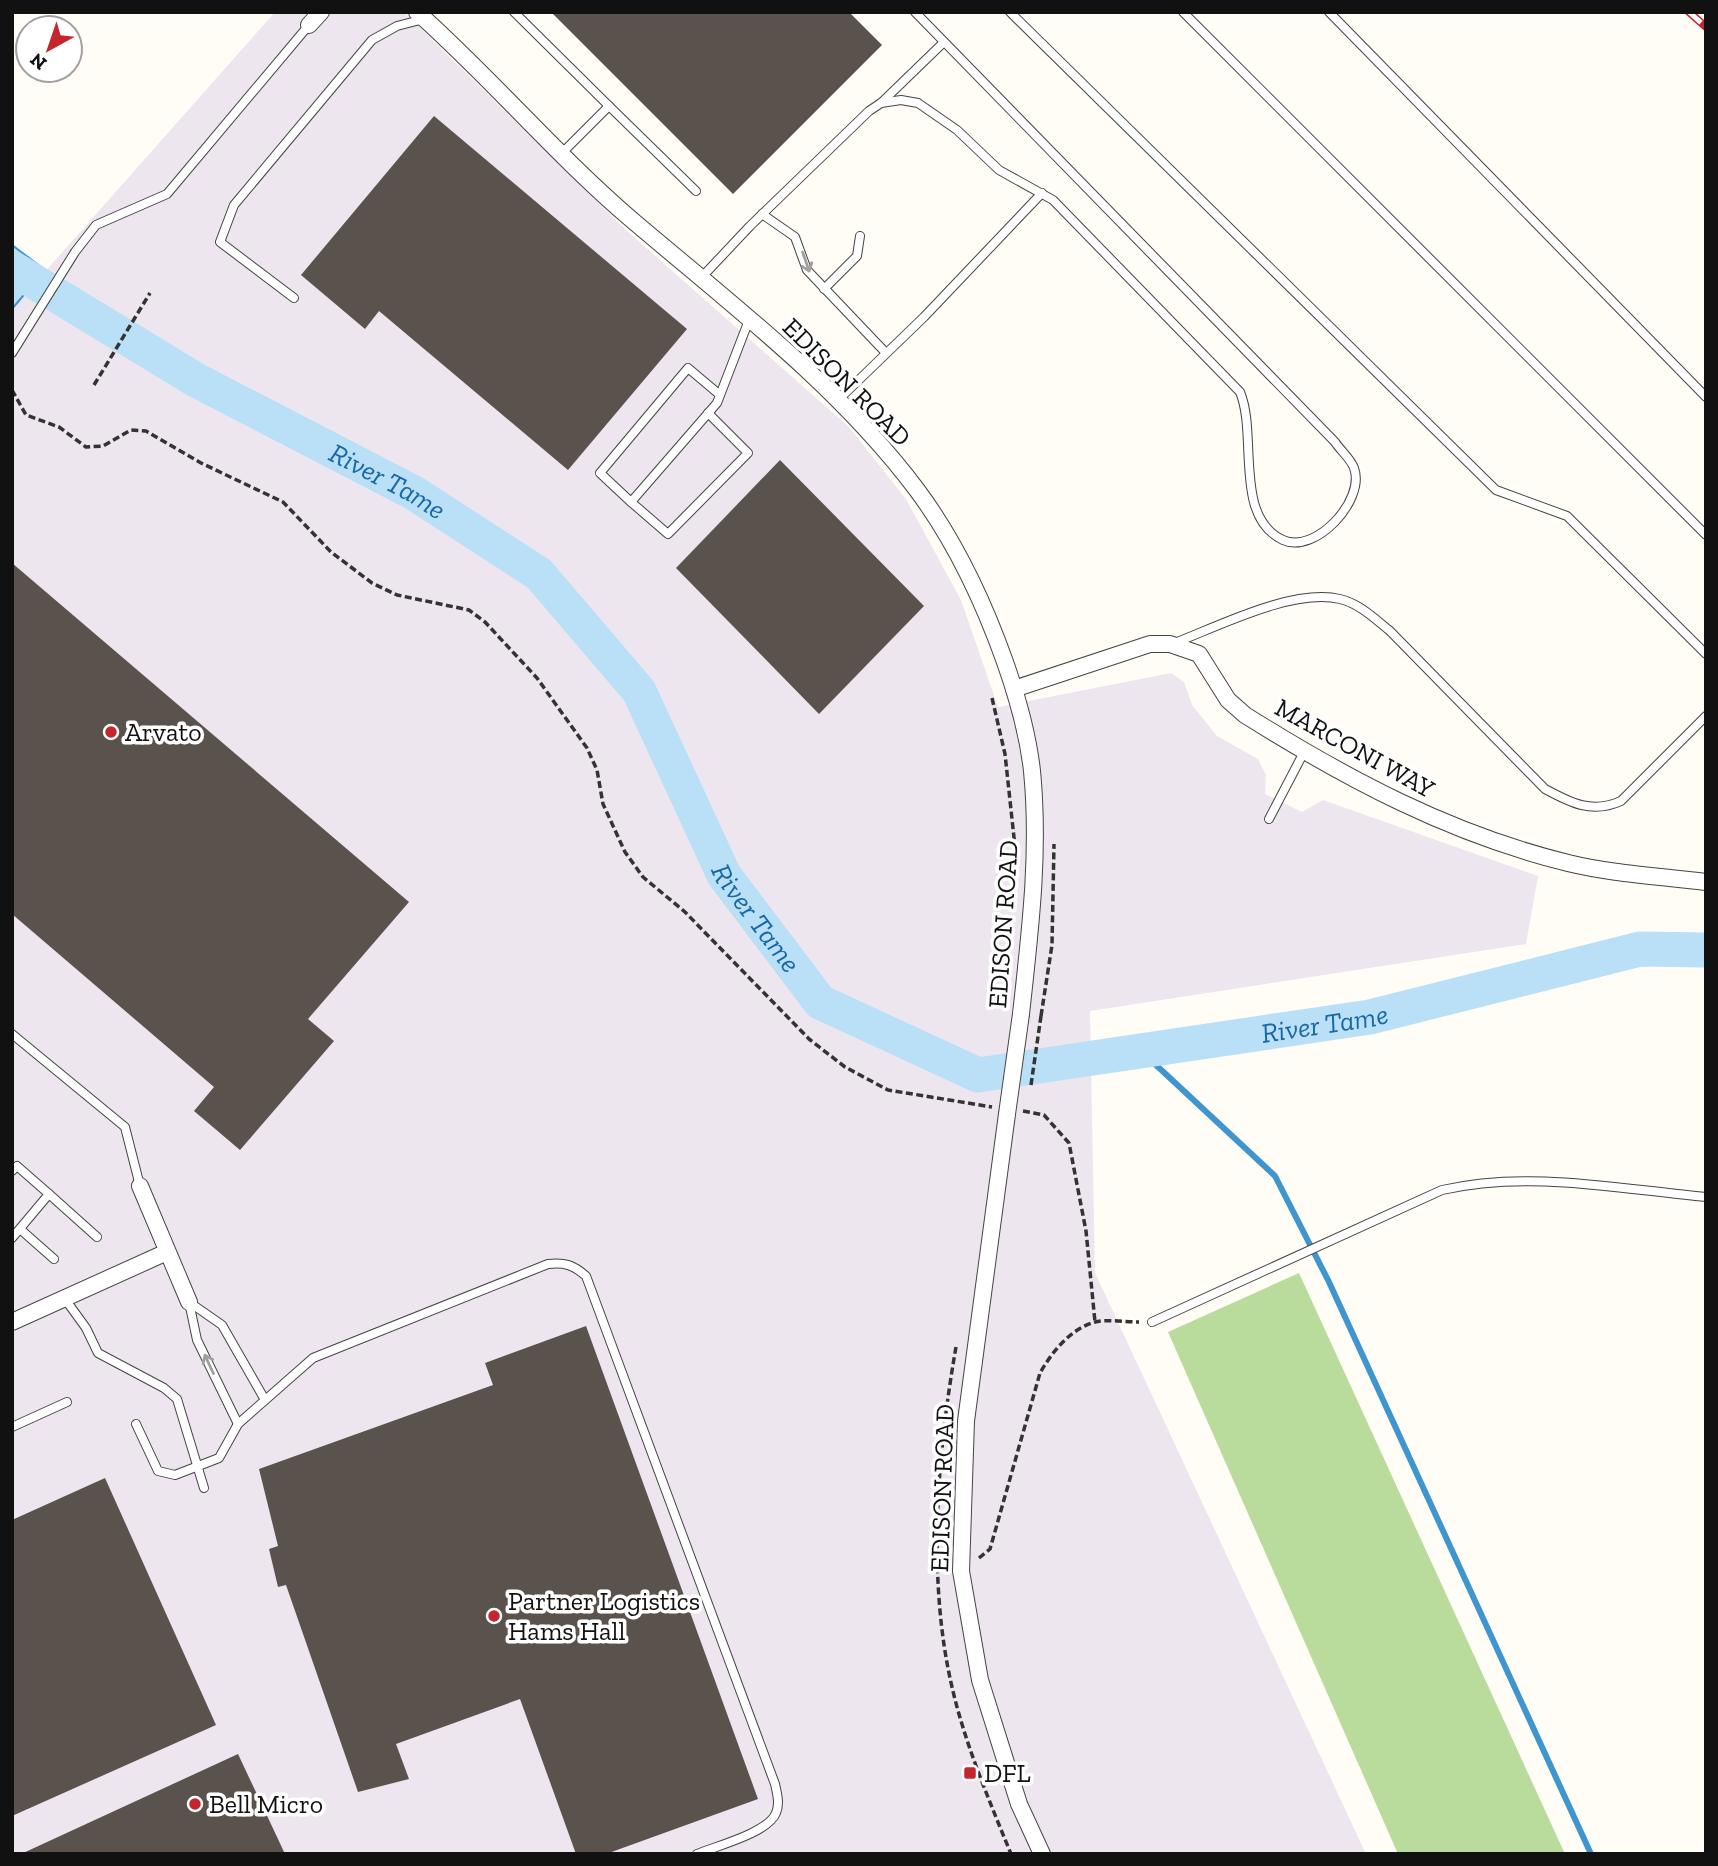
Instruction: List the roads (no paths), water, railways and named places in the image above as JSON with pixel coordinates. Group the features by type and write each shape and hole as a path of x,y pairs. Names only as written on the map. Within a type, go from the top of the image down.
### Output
{"street":[{"path":"309,25 321,12"},
{"name":"EDISON ROAD","path":"421,16 629,217 749,320 837,401 917,491 947,537 996,635 1014,689 1032,769 1037,870 1021,1014 966,1421 961,1572 980,1680 1019,1804 1042,1854"},
{"path":"1014,689 1150,644 1170,644"},
{"name":"MARCONI WAY","path":"1170,644 1199,654 1228,700 1245,715 1304,752 1393,801 1452,827 1571,864 1706,881"},
{"path":"140,1186 189,1302"},
{"path":"12,1322 167,1252"}],"lane":[{"path":"514,12 696,191"},
{"path":"881,103 901,100 932,110 999,170 1053,200 1240,392 1246,407 1252,502 1268,530 1284,541 1299,542 1314,537 1335,523 1347,507 1353,489 1354,469 1335,442 915,12"},
{"path":"1010,12 1496,490 1567,516 1706,654"},
{"path":"1183,12 1706,535"},
{"path":"1329,12 1706,397"},
{"path":"294,298 220,242 234,205 372,40 421,16"},
{"path":"12,353 96,225 167,194 309,25"},
{"path":"701,278 869,111 881,103 943,43"},
{"path":"562,153 609,106"},
{"path":"837,401 924,317 1042,193"},
{"path":"762,215 795,237 807,270 886,353"},
{"path":"824,289 857,256 860,236"},
{"path":"631,502 708,413 720,395 749,320"},
{"path":"708,413 748,453 668,534 600,473 688,368 720,395"},
{"path":"1170,644 1296,598 1338,599 1363,609 1390,631 1545,789 1574,804 1591,808 1609,806 1621,801 1706,716"},
{"path":"1269,819 1304,752"},
{"path":"12,1034 125,1127 140,1186"},
{"path":"12,1171 17,1166 97,1237"},
{"path":"1152,1322 1441,1190 1475,1182 1516,1179 1706,1197"},
{"path":"12,1238 49,1195"},
{"path":"20,1229 54,1259"},
{"path":"136,1424 158,1471 175,1475 219,1458 237,1424 313,1359 548,1264 564,1262 586,1276 775,1784 776,1812 764,1827 696,1854"},
{"path":"65,1299 86,1328 99,1353 164,1388 177,1399 204,1488"},
{"path":"189,1302 222,1325 265,1400"},
{"path":"189,1302 197,1340 237,1424"},
{"path":"12,1427 67,1402"}],"water":[{"path":"12,245 45,270 12,309"}],"waterway":[{"name":"River Tame","path":"12,268 196,380 414,493 539,574 639,691 724,875 820,1002 978,1075 1370,1017 1640,949 1706,950"},
{"path":"1141,1051 1275,1176 1329,1282 1591,1854"}],"railway":[{"path":"1689,12 1706,27"}],"place":[{"name":"Arvato","path":"111,732"},
{"name":"Partner Logistics Hams Hall","path":"494,1616"},
{"name":"DFL","path":"970,1773"},
{"name":"Bell Micro","path":"195,1804"}]}
